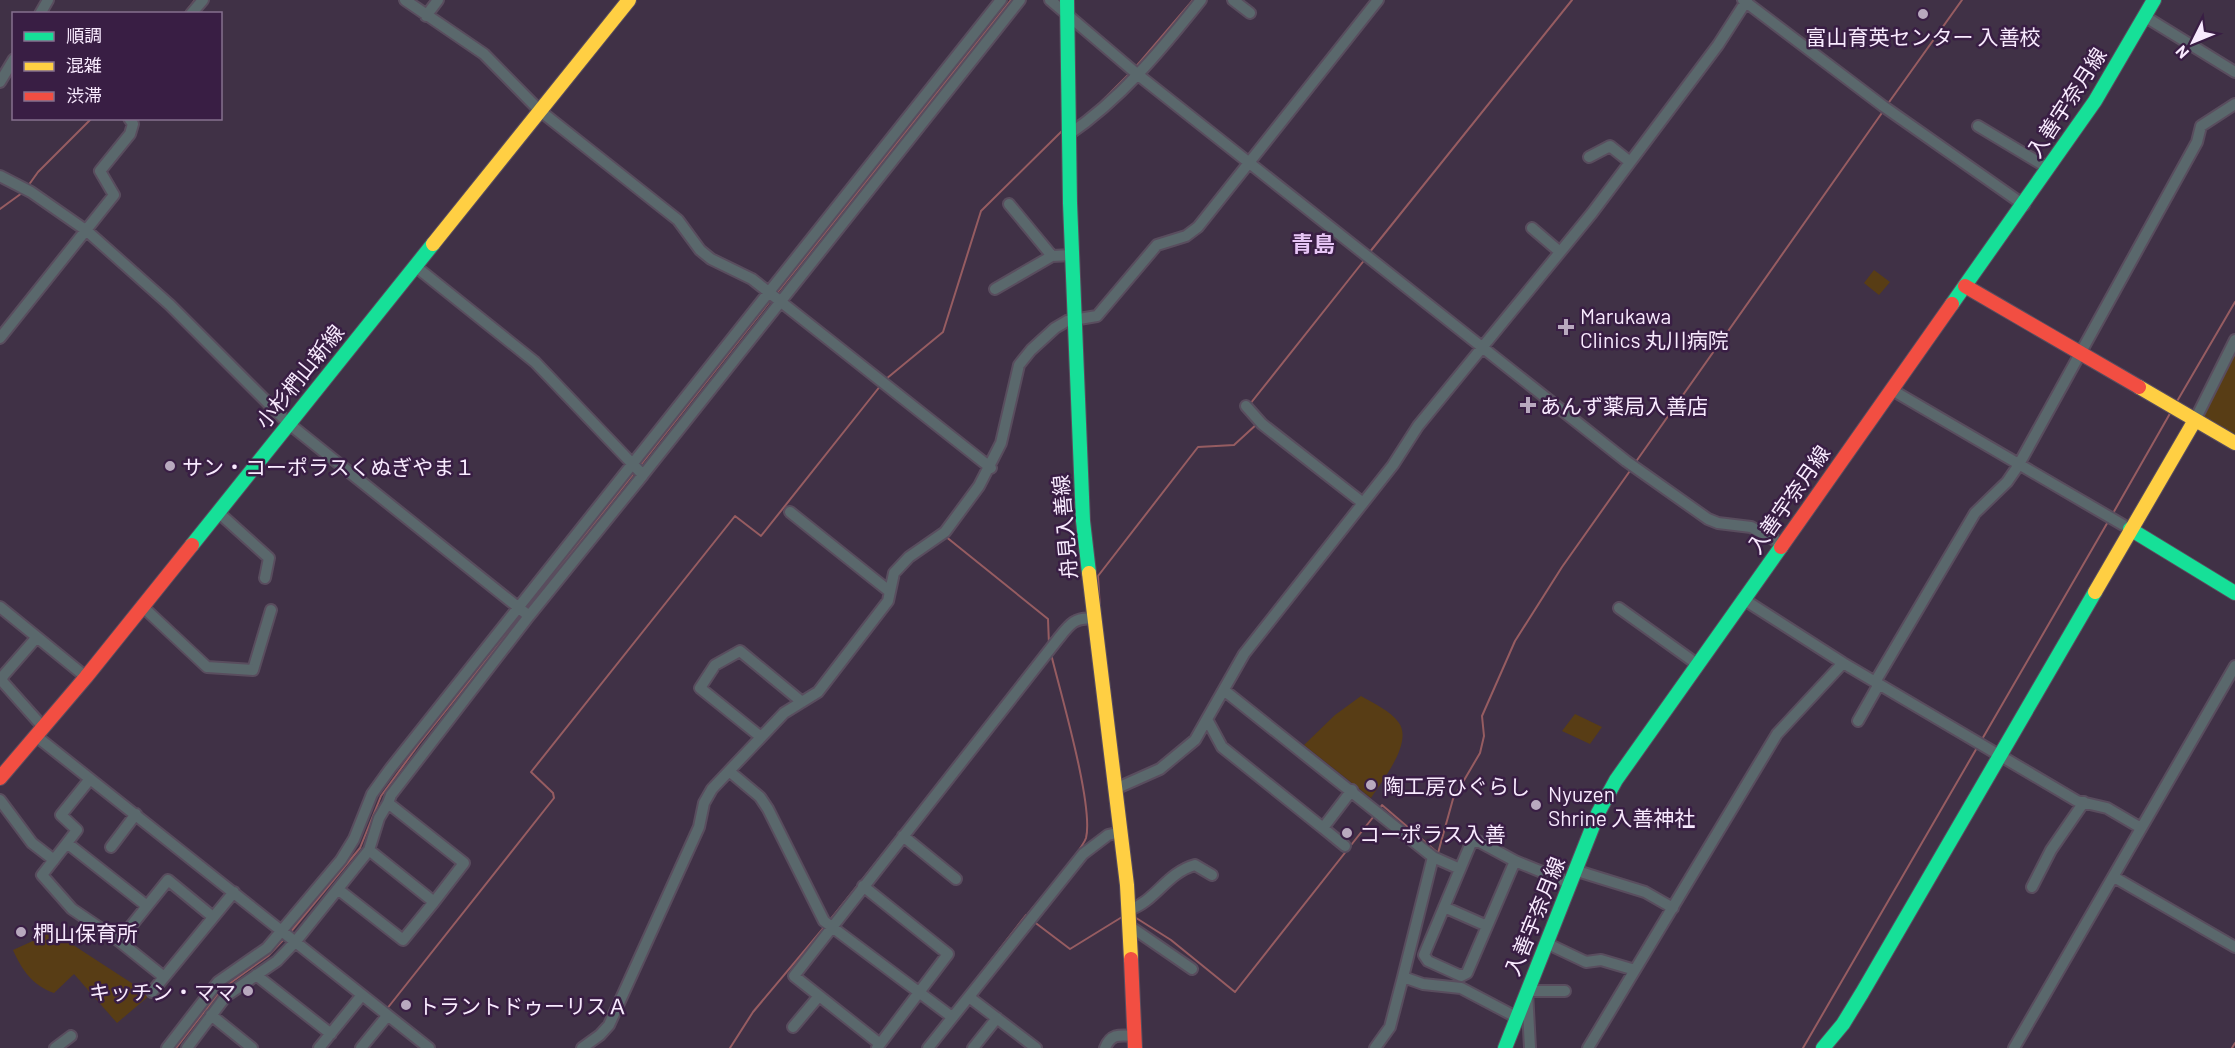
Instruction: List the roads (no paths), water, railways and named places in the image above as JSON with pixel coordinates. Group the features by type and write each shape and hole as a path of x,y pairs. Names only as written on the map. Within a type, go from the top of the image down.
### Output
{"main road":[{"name":"小杉椚山新線","path":"0,778 86,677 629,0"},
{"name":"入善宇奈月線","path":"1505,1048 1598,813 1616,780 2096,101 2154,0"},
{"name":"舟見入善線","path":"1067,6 1068,135 1083,521 1130,910 1135,1042"},
{"path":"1965,286 2235,443"},
{"path":"1823,1048 1843,1024 1862,993 2195,420"},
{"path":"2130,529 2235,593"}],"street":[{"path":"194,12 203,0"},
{"path":"405,0 484,54 539,110 678,220 700,250 711,259 752,279 990,468"},
{"path":"426,15 438,0"},
{"path":"167,1048 218,982 267,948 341,860 354,839 372,794 390,769 1001,0"},
{"path":"187,1048 226,996 276,961 339,890 369,850 379,818 391,795 456,708 1020,0"},
{"path":"1050,0 1067,6 1137,74 1626,461 1708,519 1718,524 1751,527 1782,544"},
{"path":"1068,135 1091,120 1157,55 1200,0"},
{"path":"1233,0 1250,13"},
{"path":"582,1048 609,1025 699,827 704,803 729,771 784,713 818,692 888,601 894,573 909,557 945,532 990,468 1002,443 1019,365 1031,350 1055,328 1097,316 1157,245 1186,236 1198,227 1378,0"},
{"path":"1115,789 1160,769 1195,740 1208,721 1244,654 1393,465 1418,426 1630,162 1718,45 1745,1 1892,112 2024,204"},
{"path":"2144,16 2235,72"},
{"path":"0,82 12,62"},
{"path":"1858,721 1877,683 1975,513 2007,482 2018,466 2197,142 2201,126 2235,105"},
{"path":"0,338 114,195 100,171 130,134 133,124 130,120"},
{"path":"1978,126 2048,168"},
{"path":"1589,157 1610,146 1630,162"},
{"path":"0,176 31,192 87,231 170,305 288,423 529,616"},
{"path":"1009,204 1052,256"},
{"path":"1532,228 1560,252"},
{"path":"995,289 1052,256 1072,255"},
{"path":"415,266 535,362 643,475"},
{"path":"2195,420 2235,340"},
{"path":"1892,390 2018,466 2130,529"},
{"path":"1246,406 1262,424 1363,503"},
{"path":"218,512 269,558 265,578"},
{"path":"790,512 889,591"},
{"path":"1743,599 1843,663 2077,801 2107,808 2141,828"},
{"path":"142,606 207,667 253,670 271,610"},
{"path":"0,607 86,677"},
{"path":"1619,608 1697,664"},
{"path":"863,886 948,954 878,1046 794,976 831,926 1072,622 1081,617 1094,619"},
{"path":"37,637 1,680 40,731 90,778 429,1048"},
{"path":"761,737 700,688 715,665 740,651 802,702"},
{"path":"1588,1048 1777,734 1843,663"},
{"path":"2014,1048 2235,666"},
{"path":"1225,691 1352,790 1433,857 1460,869"},
{"path":"1208,721 1222,747 1345,846"},
{"path":"729,771 760,797 768,809 824,921 952,1017"},
{"path":"90,778 62,815 77,830 42,875 72,909 119,941 164,977"},
{"path":"1323,828 1352,790"},
{"path":"0,800 32,843 54,860"},
{"path":"2032,887 2050,850 2084,802"},
{"path":"339,890 403,940 464,863 388,803"},
{"path":"111,847 136,814"},
{"path":"928,1048 1083,854 1108,835 1121,832"},
{"path":"903,836 956,879"},
{"path":"1515,861 1467,973 1461,976 1428,962 1424,955 1471,843 1478,841 1515,861 1572,877 1645,892 1673,908"},
{"path":"67,843 147,906"},
{"path":"369,850 434,902"},
{"path":"1375,1048 1390,1026 1433,857"},
{"path":"1130,910 1139,907 1180,869 1195,865 1212,875"},
{"path":"2114,878 2235,947"},
{"path":"119,941 168,880 213,917"},
{"path":"152,992 234,892"},
{"path":"1444,907 1487,926"},
{"path":"1131,927 1192,969"},
{"path":"1546,943 1586,962 1601,960 1635,970"},
{"path":"256,975 331,1034"},
{"path":"1403,977 1423,984 1461,988 1516,1017"},
{"path":"1530,1048 1527,991 1565,991"},
{"path":"319,1048 362,996"},
{"path":"793,1027 819,996"},
{"path":"969,997 1036,1048"},
{"path":"211,1015 252,1048"},
{"path":"361,1048 387,1016"},
{"path":"973,1048 997,1018"},
{"path":"1105,1048 1108,1040 1116,1035 1135,1042"},
{"path":"55,1048 71,1036"}],"waterway":[{"path":"186,12 195,0"},
{"path":"777,293 1011,0"},
{"path":"1134,69 1193,0"},
{"path":"1369,253 1572,0"},
{"path":"1887,105 1962,0"},
{"path":"1092,111 1130,73"},
{"path":"1635,463 1884,110"},
{"path":"28,186 38,172 90,120"},
{"path":"886,379 943,332 981,211 1063,130"},
{"path":"0,209 22,193"},
{"path":"1250,404 1366,258"},
{"path":"639,467 771,300"},
{"path":"2176,403 2235,302"},
{"path":"1057,321 1071,315"},
{"path":"1012,371 1020,355"},
{"path":"386,1010 554,798 553,793 531,772 735,516 761,536 881,385"},
{"path":"2112,515 2172,410"},
{"path":"1100,609 1098,576 1198,447 1234,445 1258,423"},
{"path":"1379,809 1382,805 1438,853 1453,799 1480,753 1484,736 1482,716 1515,641 1562,567 1632,468"},
{"path":"527,608 635,472"},
{"path":"1981,741 2109,520"},
{"path":"945,536 1048,619 1049,645"},
{"path":"289,934 360,848 381,796 419,744 522,615"},
{"path":"1049,641 1059,630"},
{"path":"1027,915 1086,838 1087,822 1081,775 1051,654"},
{"path":"1803,1048 1978,746"},
{"path":"1133,916 1171,940 1235,992 1374,816"},
{"path":"829,921 897,836"},
{"path":"960,1000 1026,915 1029,917"},
{"path":"1033,921 1070,949 1122,917"},
{"path":"730,1048 753,1012 826,925"},
{"path":"176,1048 222,989 268,956 285,938"},
{"path":"368,1031 382,1014"},
{"path":"2232,1048 2235,1043"}],"place":[{"name":"富山育英センター 入善校","path":"1923,14"},
{"name":"Marukawa Clinics 丸川病院","path":"1566,327"},
{"name":"あんず薬局入善店","path":"1528,405"},
{"name":"サン・コーポラスくぬぎやま１","path":"170,466"},
{"name":"陶工房ひぐらし","path":"1371,785"},
{"name":"Nyuzen Shrine 入善神社","path":"1536,805"},
{"name":"コーポラス入善","path":"1347,833"},
{"name":"椚山保育所","path":"21,932"},
{"name":"キッチン・ママ","path":"248,991"},
{"name":"トラントドゥーリスＡ","path":"406,1005"}],"district":[{"name":"青島","path":"1313,243"}]}
